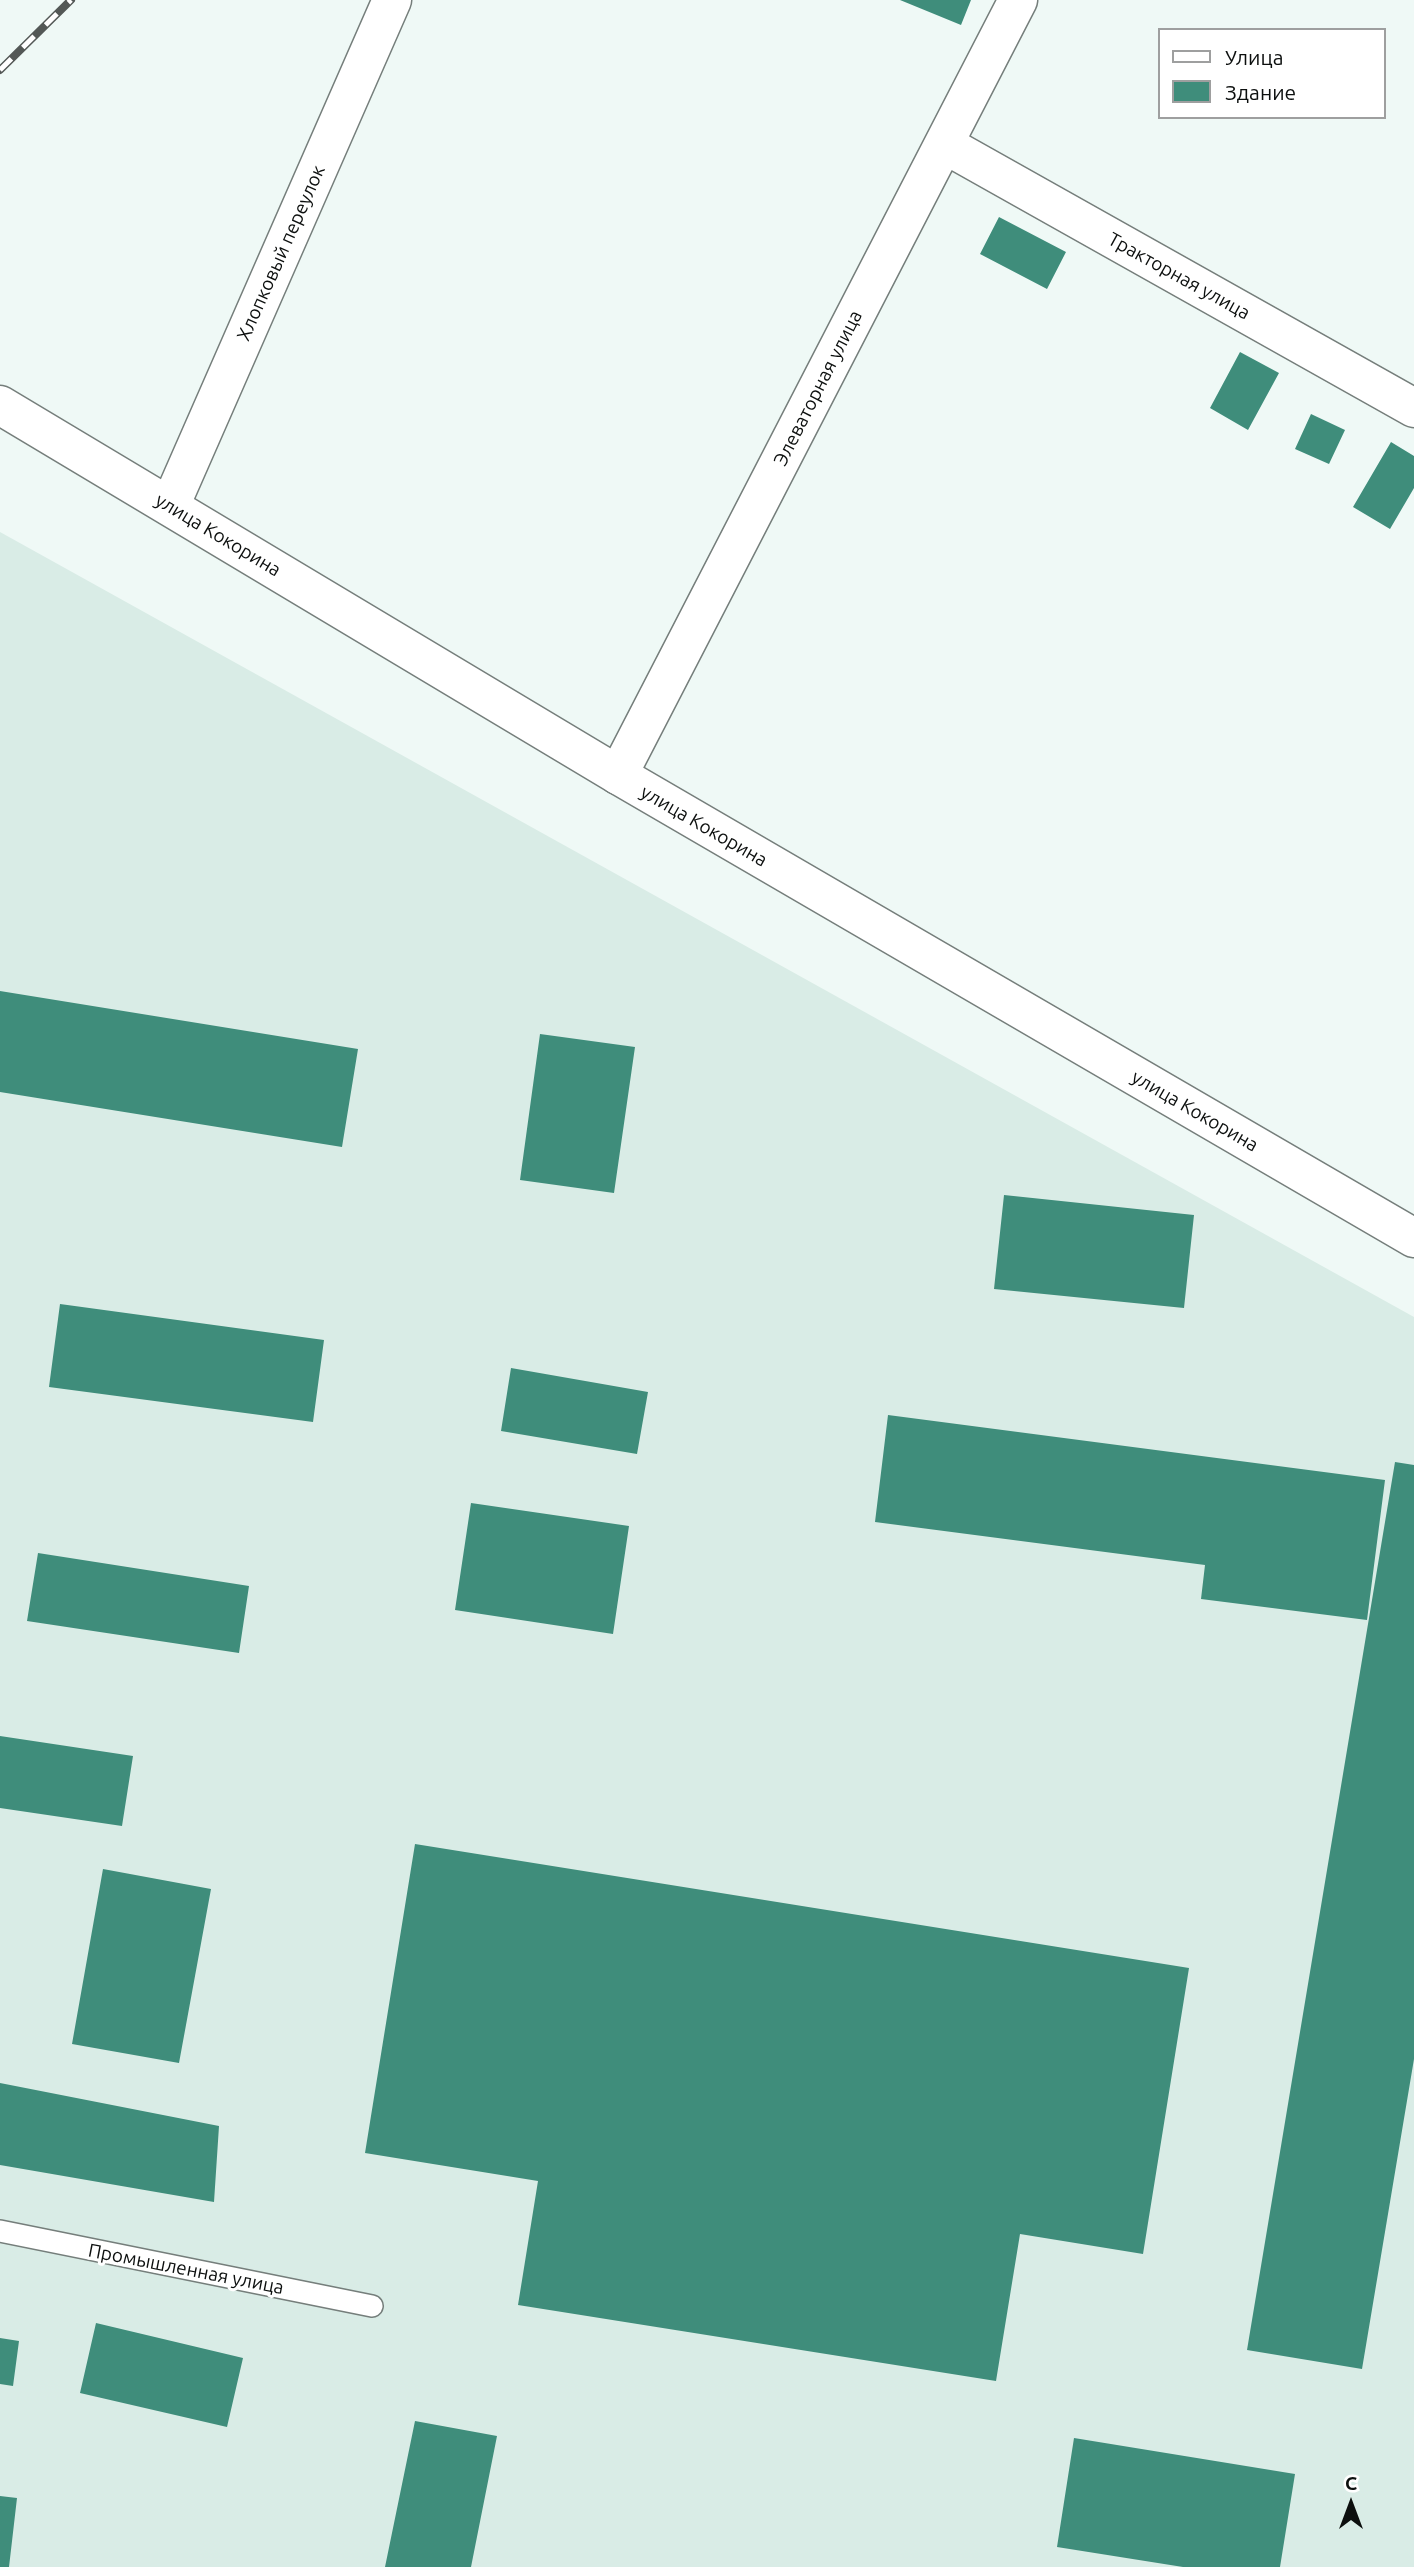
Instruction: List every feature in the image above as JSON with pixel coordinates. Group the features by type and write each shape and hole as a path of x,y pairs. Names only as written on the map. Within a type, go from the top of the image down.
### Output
{"street":[{"name":"Хлопковый переулок","path":"170,506 392,0"},
{"name":"Элеваторная улица","path":"618,775 1018,0"},
{"name":"Тракторная улица","path":"944,144 1414,408"},
{"name":"улица Кокорина","path":"0,405 618,775 1414,1238"}],"lane":[{"name":"Промышленная улица","path":"0,2231 372,2306"}],"shaded area":[{"path":"0,532 1414,1317 1414,2567 0,2567"}],"building":[{"path":"900,0 971,0 961,25"},
{"path":"999,217 1066,252 1047,289 980,254"},
{"path":"1240,352 1279,373 1248,430 1210,408"},
{"path":"1311,414 1345,430 1329,464 1295,449"},
{"path":"1391,442 1414,456 1414,488 1390,529 1353,507"},
{"path":"0,991 358,1049 342,1147 0,1092"},
{"path":"540,1034 635,1047 614,1193 520,1180"},
{"path":"1004,1195 1194,1215 1184,1308 994,1289"},
{"path":"60,1304 324,1340 313,1422 49,1387"},
{"path":"511,1368 648,1392 637,1454 501,1431"},
{"path":"888,1415 1385,1480 1367,1620 1201,1599 1205,1565 875,1522"},
{"path":"1395,1462 1414,1465 1414,2059 1362,2369 1247,2350"},
{"path":"471,1503 629,1526 613,1634 455,1610"},
{"path":"38,1553 249,1586 239,1653 27,1621"},
{"path":"0,1736 133,1756 122,1826 0,1808"},
{"path":"415,1844 1189,1968 1143,2254 1020,2234 996,2381 518,2305 538,2181 365,2153"},
{"path":"103,1869 211,1889 179,2063 72,2044"},
{"path":"0,2083 219,2126 214,2202 0,2165"},
{"path":"96,2323 243,2358 227,2427 80,2393"},
{"path":"0,2338 19,2341 13,2386 0,2384"},
{"path":"415,2421 497,2436 471,2567 385,2567"},
{"path":"1074,2438 1295,2474 1280,2567 1183,2567 1057,2547"},
{"path":"0,2496 17,2498 9,2567 0,2567"}],"railway":[{"path":"0,70 71,0"}]}
